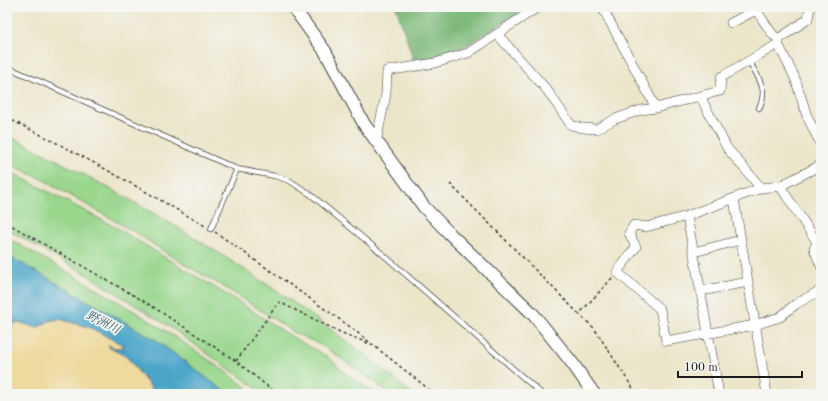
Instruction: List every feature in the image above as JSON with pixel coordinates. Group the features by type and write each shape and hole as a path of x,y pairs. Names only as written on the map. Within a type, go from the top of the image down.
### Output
{"street":[{"path":"293,7 325,51 364,124 424,207 449,233 534,314 594,394"},
{"path":"376,142 386,94 387,71 449,60 468,53 538,7"},
{"path":"602,7 656,108"},
{"path":"497,34 548,90 572,125 582,128 597,128 634,112 656,108 720,91 721,77 778,42 808,19 810,7"},
{"path":"731,23 756,10 778,42 795,78 807,116 821,145"},
{"path":"700,96 727,148 761,188"},
{"path":"821,165 780,186 761,188 687,216 646,227 634,226 629,233 636,247 617,272 660,309 666,341 755,324 780,317 796,304 821,290"},
{"path":"780,186 819,241 814,249 821,266"},
{"path":"734,199 767,394"},
{"path":"687,216 719,394"},
{"path":"694,252 741,240"},
{"path":"701,291 748,282"}],"lane":[{"path":"749,61 763,86 763,101 759,108"},
{"path":"7,67 237,169 275,176 290,181 310,194 386,257 542,394"},
{"path":"211,229 237,169"}],"path":[{"path":"7,118 48,137 211,229 349,326 435,394"},
{"path":"450,184 594,328 634,390 640,394"},
{"path":"7,224 147,303 236,361 277,394"},
{"path":"579,314 617,272"},
{"path":"236,361 279,302 342,333 374,346"}],"green space":[{"path":"396,7 529,7 455,52 414,61"},
{"path":"7,135 114,191 218,252 318,320 413,394 391,394 325,347 295,333 231,291 174,258 138,234 42,179 7,163"},
{"path":"7,170 115,227 237,301 297,340 328,357 346,374 376,394 265,394 170,327 88,275 7,229"},
{"path":"7,238 134,311 196,351 255,394 228,394 156,340 7,255"}],"sand":[{"path":"59,319 89,327 123,345 123,348 114,348 109,345 110,348 127,357 156,394 7,394 7,327 11,328 14,323 22,323 37,328 49,321"}],"water":[{"name":"野洲川","path":"7,255 156,340 228,394 156,394 127,357 110,348 108,345 114,348 123,348 123,345 89,327 59,319 49,321 37,328 22,323 14,323 11,328 7,327"}]}
